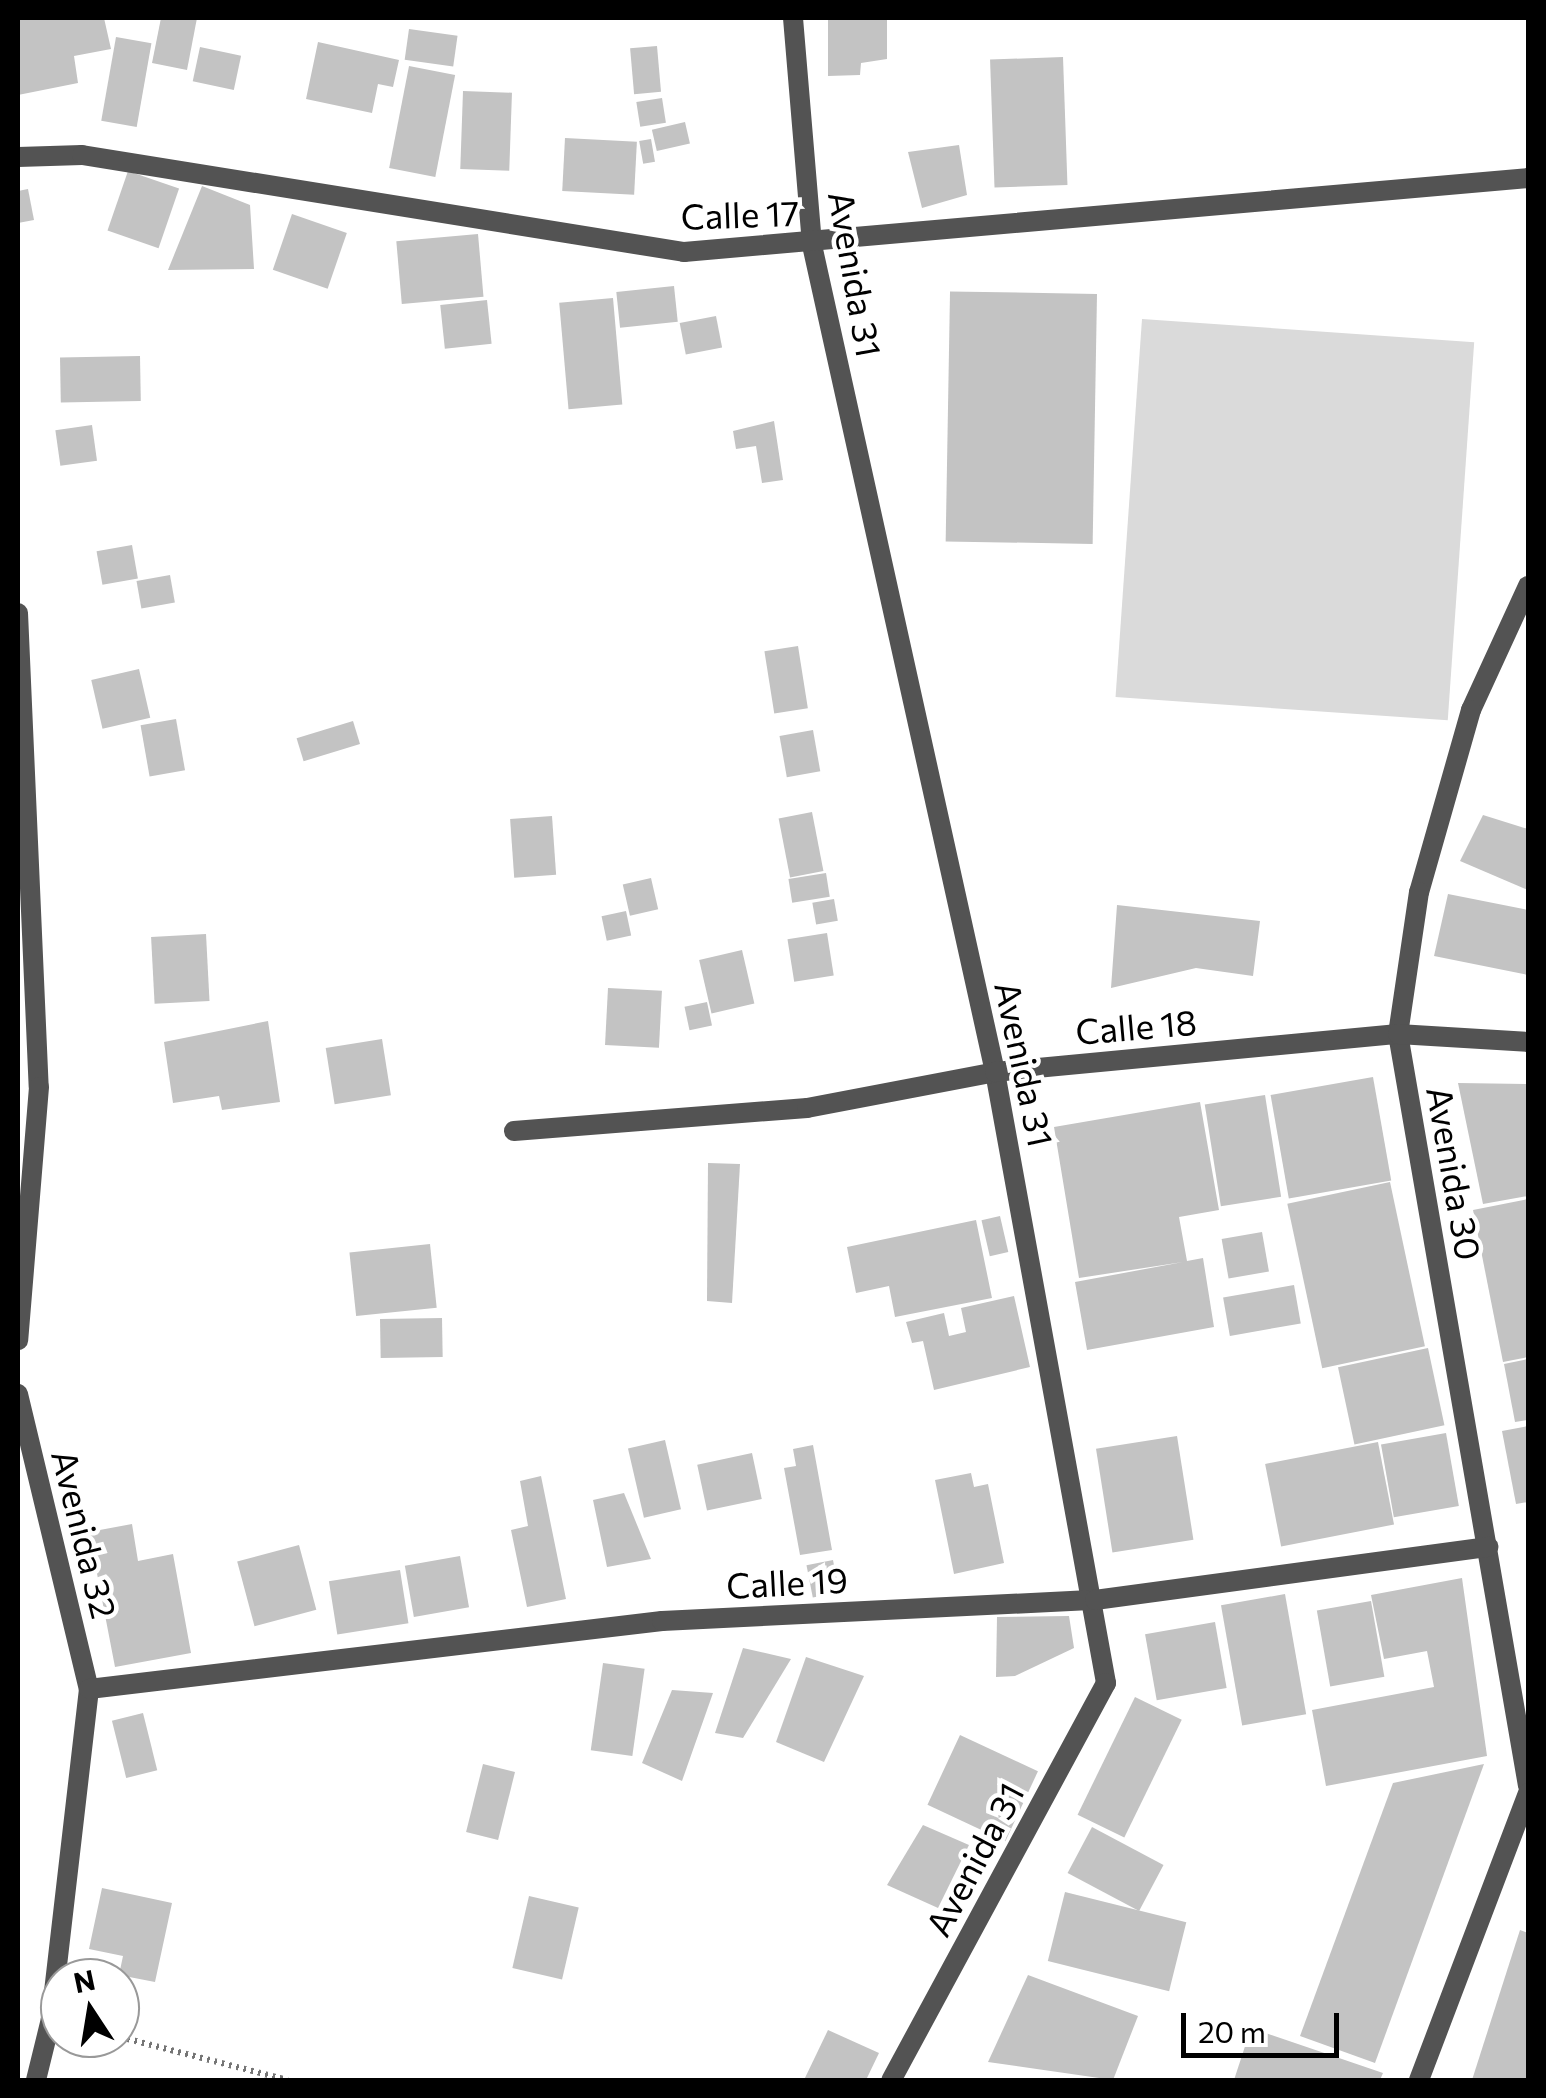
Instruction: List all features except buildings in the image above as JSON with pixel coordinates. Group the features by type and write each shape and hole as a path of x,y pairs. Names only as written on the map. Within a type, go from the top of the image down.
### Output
{"street":[{"name":"Avenida 31","path":"792,18 812,245 995,1072 1095,1600 1106,1684 891,2080"},
{"name":"Calle 17","path":"18,157 82,155 684,252 812,245 1528,178"},
{"name":"Avenida 30","path":"1419,2080 1528,1790 1398,1034 1419,892 1472,710 1528,586"},
{"path":"18,613 28,1087 18,1340"},
{"name":"Calle 18","path":"514,1131 807,1108 995,1072 1398,1034 1528,1042"},
{"name":"Avenida 32","path":"18,1394 89,1689"},
{"name":"Calle 19","path":"89,1689 662,1621 1095,1600 1488,1548"},
{"path":"36,2080 51,2019 89,1689"}],"path":[{"path":"140,2041 288,2080"}],"shaded area":[{"path":"1142,319 1474,342 1448,720 1116,697"}]}
